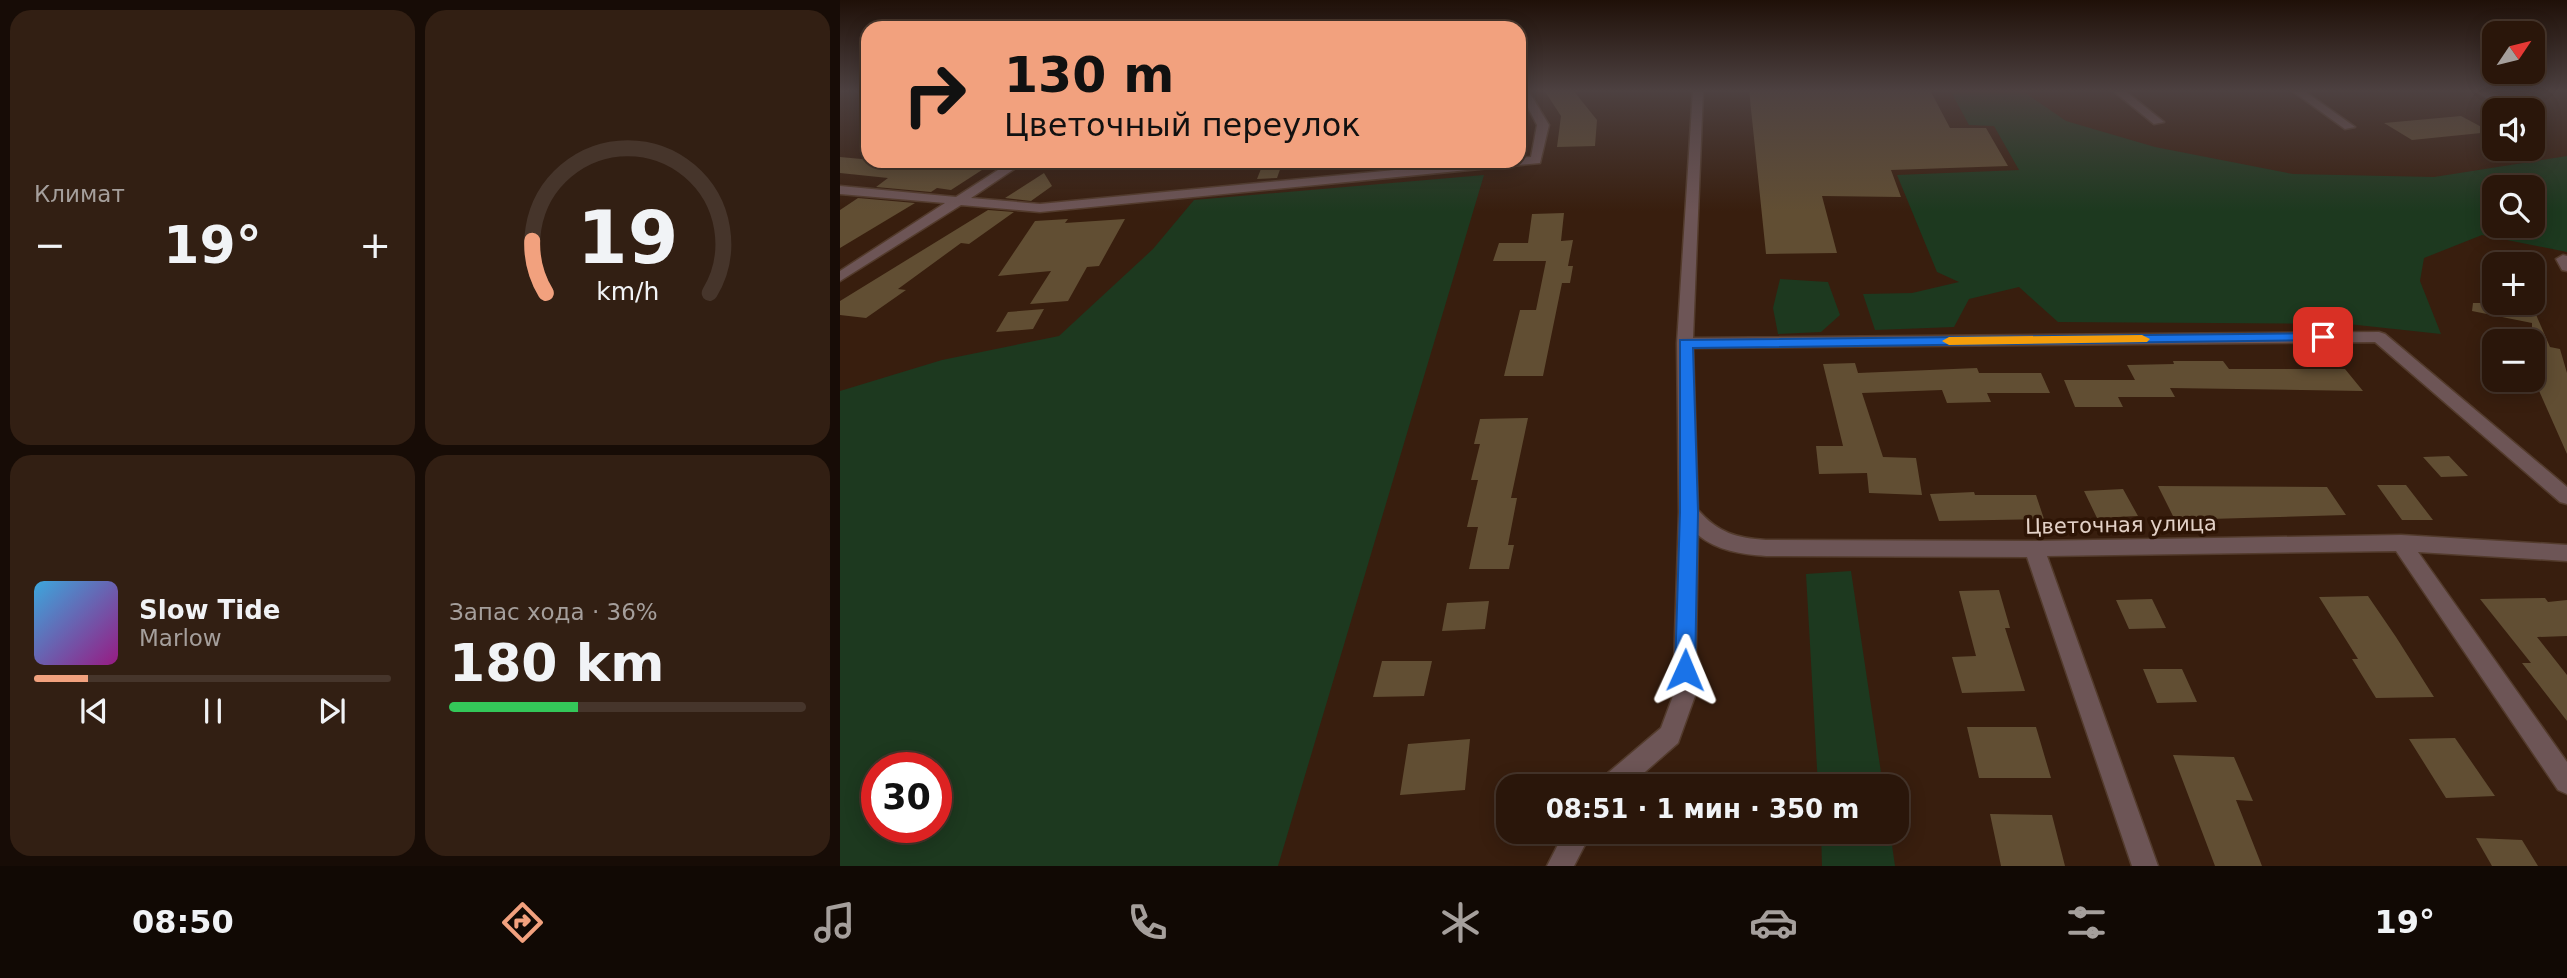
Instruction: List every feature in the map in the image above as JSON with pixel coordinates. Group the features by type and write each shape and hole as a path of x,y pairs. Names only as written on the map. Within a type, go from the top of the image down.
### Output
{"street":[{"path":"1526,161 1536,160 1542,130"},
{"path":"1625,774 1670,735 1684,696 1689,512 1685,343 1696,130"},
{"path":"840,277 1009,168"},
{"path":"840,190 955,203 1040,208 1453,168"},
{"path":"1685,343 2379,337 2567,497"},
{"name":"Цветочная улица","path":"1689,512 1702,529 1723,544 1766,548 2034,550 2401,543 2567,553"},
{"path":"2401,543 2567,782"},
{"path":"2034,550 2145,866"},
{"path":"1560,866 1572,844"}],"green space":[{"path":"1997,130 2098,130 2155,147 2293,174 2434,177 2567,156 2567,252 2497,238 2545,238 2545,175 2482,175 2482,235 2424,258 2420,281 2441,334 2348,324 2058,322 2019,287 1969,299 1954,327 1875,330 1863,294 1912,293 1959,282 1937,272 1897,175 2019,170"},
{"path":"1484,175 1278,866 840,866 840,391 942,360 1059,336 1153,249 1194,200"},
{"path":"1780,279 1828,282 1840,315 1821,332 1778,334 1773,308"},
{"path":"1851,571 1881,774 1817,774 1806,574"},
{"path":"1821,844 1892,844 1895,866 1822,866"}],"building":[{"path":"1559,130 1596,130 1595,146 1557,147"},
{"path":"1753,130 1987,130 2008,166 1891,170 1901,197 1822,196 1837,253 1766,254"},
{"path":"2396,130 2482,130 2482,133 2412,140"},
{"path":"840,157 861,159 861,168 985,168 951,190 937,188 931,192 876,187 888,178 840,173"},
{"path":"1261,168 1281,168 1277,178 1257,179"},
{"path":"1044,173 1052,186 1031,201 1005,198"},
{"path":"858,198 915,203 840,248 840,210"},
{"path":"988,210 1014,212 969,244 961,243 898,289 906,290 866,318 840,315 840,301"},
{"path":"1564,213 1561,241 1573,240 1568,266 1573,266 1570,283 1562,283 1543,376 1504,376 1520,310 1536,310 1546,261 1493,261 1499,243 1528,243 1532,214"},
{"path":"1068,219 1065,223 1125,219 1099,266 1087,267 1068,301 1030,304 1051,271 998,276 1035,221"},
{"path":"2473,303 2482,303 2482,313 2472,311"},
{"path":"1044,309 1033,329 996,332 1008,312"},
{"path":"2492,315 2536,315 2542,329 2532,329 2532,323"},
{"path":"2545,335 2550,347 2560,349 2567,373 2567,454 2540,392 2545,392"},
{"path":"2173,361 2223,361 2229,369 2345,369 2363,391 2170,388 2175,397 2118,397 2123,407 2075,407 2064,380 2135,380 2127,365 2174,364"},
{"path":"1855,363 1858,373 1977,368 1979,373 2041,373 2050,393 1987,393 1991,402 1947,403 1942,390 1862,393 1883,457 1916,458 1922,495 1869,493 1867,473 1819,474 1816,446 1843,446 1823,364"},
{"path":"1528,418 1511,498 1517,498 1508,545 1514,545 1509,569 1469,569 1478,527 1467,527 1478,480 1471,480 1480,444 1474,444 1480,419"},
{"path":"2449,456 2468,476 2441,477 2423,457"},
{"path":"2377,485 2406,485 2433,520 2402,520"},
{"path":"2158,486 2327,487 2346,515 2175,520"},
{"path":"2123,489 2138,516 2097,518 2084,491"},
{"path":"1974,492 1975,495 2036,495 2044,519 1939,521 1930,494"},
{"path":"1999,590 2010,628 2005,628 2025,691 1962,693 1952,657 1976,656 1959,591"},
{"path":"2368,596 2434,697 2376,698 2352,659 2358,659 2319,597"},
{"path":"2545,598 2548,602 2567,600 2567,636 2537,637 2567,675 2567,721 2522,663 2531,663 2480,599"},
{"path":"2152,599 2166,628 2129,629 2116,600"},
{"path":"1489,601 1485,629 1442,631 1447,603"},
{"path":"1382,661 1432,661 1424,696 1373,697"},
{"path":"2143,669 2182,669 2197,702 2157,703"},
{"path":"1967,727 2036,727 2051,778 1979,778"},
{"path":"2455,738 2495,796 2446,798 2409,739"},
{"path":"1470,739 1465,790 1400,795 1408,744"},
{"path":"2173,755 2234,757 2253,801 2236,800 2262,866 2215,866"},
{"path":"1990,814 2052,815 2065,866 2001,866"},
{"path":"2476,838 2522,840 2538,866 2492,866"}],"slow traffic":[{"path":"1949,341 2142,339"}],"route":[{"path":"1685,670 1689,512 1685,343 2323,337"}]}
